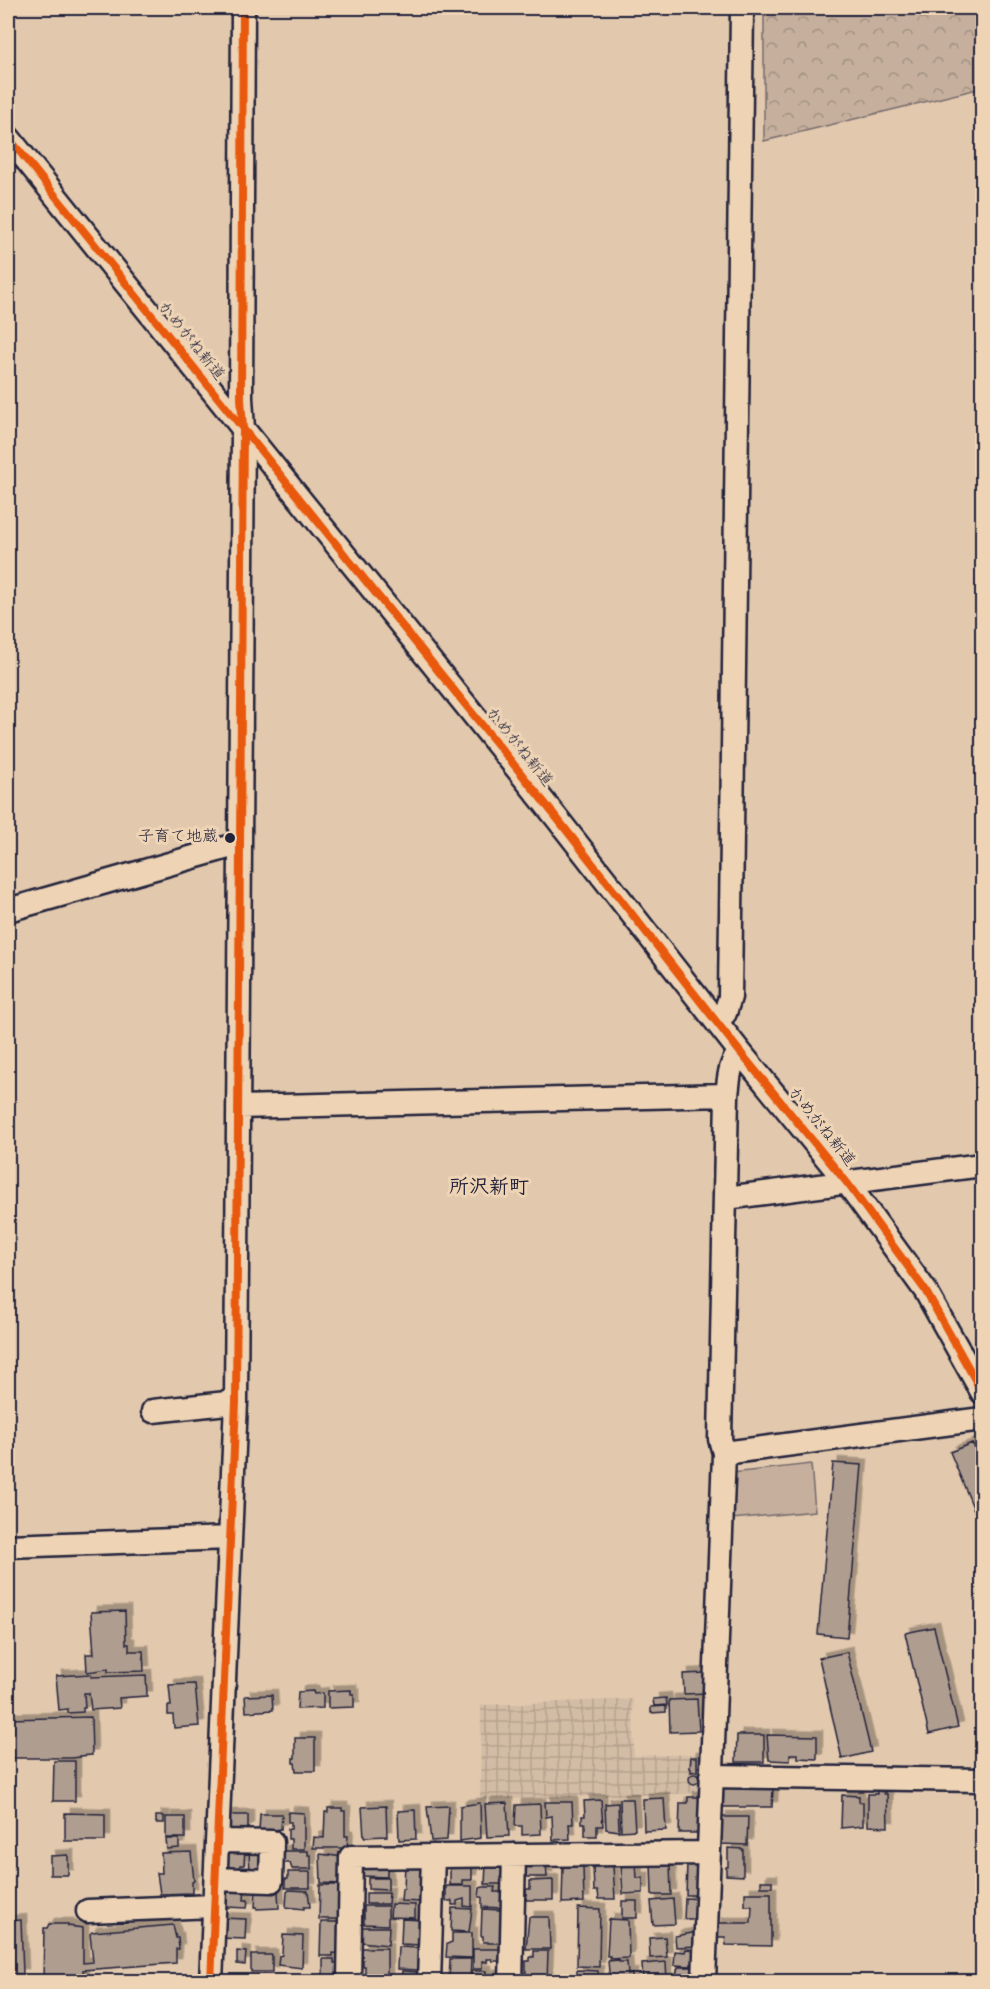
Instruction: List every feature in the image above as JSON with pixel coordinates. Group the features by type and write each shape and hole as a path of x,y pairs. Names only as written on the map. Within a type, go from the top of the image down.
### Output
{"street":[{"path":"211,1982 236,1402 243,429 241,386 243,8"},
{"path":"717,1021 725,1012 730,997 742,8"},
{"name":"かめがね新道","path":"8,137 548,807 848,1184 925,1290 982,1392"},
{"path":"8,910 239,844"},
{"path":"704,1982 724,1453 720,1439 727,1095 730,1068 734,1058 741,1052"},
{"path":"238,1107 727,1095"},
{"path":"726,1198 982,1165"},
{"path":"153,1411 236,1402"},
{"path":"724,1453 982,1419"},
{"path":"8,1546 230,1538"},
{"path":"711,1776 982,1780"},
{"path":"216,1879 271,1881 272,1842 217,1841"},
{"path":"349,1982 351,1857 708,1852"},
{"path":"511,1982 514,1854"},
{"path":"429,1982 433,1856"},
{"path":"88,1911 214,1906"}],"shaded area":[{"path":"633,1699 634,1756 697,1754 701,1757 700,1793 480,1800 481,1705"}],"green space":[{"path":"764,8 982,8 982,88 764,141"},
{"path":"811,1464 815,1511 731,1519 731,1473"}],"building":[{"path":"972,1443 980,1456 978,1457 982,1467 982,1529 950,1452"},
{"path":"833,1463 862,1465 847,1637 818,1634"},
{"path":"125,1611 126,1644 129,1644 129,1651 143,1651 144,1671 108,1672 108,1669 87,1672 86,1654 94,1654 91,1612"},
{"path":"934,1627 958,1727 929,1734 905,1633"},
{"path":"847,1652 871,1752 842,1759 819,1658"},
{"path":"706,1673 707,1693 684,1694 683,1674"},
{"path":"91,1674 91,1677 146,1675 147,1696 119,1698 120,1708 91,1710 89,1693 84,1693 83,1712 68,1713 68,1709 59,1710 56,1676"},
{"path":"195,1684 199,1726 174,1728 173,1715 168,1715 168,1706 171,1706 169,1685"},
{"path":"351,1690 351,1694 354,1694 354,1707 328,1708 328,1691"},
{"path":"313,1691 314,1694 323,1693 323,1708 297,1709 298,1692"},
{"path":"272,1695 273,1710 246,1712 245,1696"},
{"path":"666,1698 667,1705 654,1706 653,1699"},
{"path":"697,1699 699,1731 670,1732 669,1700"},
{"path":"666,1706 666,1712 651,1713 651,1707"},
{"path":"91,1717 92,1755 72,1758 8,1758 8,1719"},
{"path":"737,1735 764,1735 764,1762 736,1762"},
{"path":"767,1735 817,1736 817,1759 798,1758 798,1754 790,1754 790,1761 769,1760"},
{"path":"295,1738 315,1738 315,1771 296,1771 295,1763 293,1763"},
{"path":"691,1757 697,1757 697,1771 691,1772"},
{"path":"54,1761 75,1761 75,1801 53,1801"},
{"path":"694,1774 699,1779 694,1784 689,1779"},
{"path":"721,1788 773,1789 772,1807 720,1807"},
{"path":"877,1791 887,1794 888,1827 868,1826 868,1794 877,1794"},
{"path":"842,1795 859,1796 859,1802 863,1802 863,1826 841,1828"},
{"path":"688,1797 700,1797 699,1833 679,1833 680,1803 688,1803"},
{"path":"664,1798 666,1830 644,1831 643,1799"},
{"path":"620,1799 633,1799 635,1830 621,1831"},
{"path":"601,1800 603,1826 597,1826 597,1836 585,1836 585,1823 582,1823 582,1816 585,1816 584,1801"},
{"path":"545,1802 572,1802 573,1824 569,1824 570,1839 553,1840 552,1816 546,1817"},
{"path":"480,1803 481,1838 460,1841 460,1806"},
{"path":"507,1803 509,1836 487,1837 485,1804"},
{"path":"618,1803 619,1831 606,1829 605,1804"},
{"path":"540,1804 541,1834 522,1835 522,1826 515,1826 516,1805"},
{"path":"386,1806 387,1836 364,1837 362,1807"},
{"path":"449,1806 447,1840 431,1841 427,1807"},
{"path":"328,1808 342,1808 342,1811 345,1811 347,1848 313,1848 314,1837 324,1838 325,1812 328,1812"},
{"path":"415,1810 416,1839 399,1840 398,1811"},
{"path":"288,1812 304,1813 304,1849 291,1849 288,1829 291,1829 291,1822 288,1822"},
{"path":"65,1813 105,1814 105,1841 65,1841"},
{"path":"260,1814 282,1814 281,1829 259,1832"},
{"path":"225,1815 248,1815 248,1828 243,1834 227,1832"},
{"path":"156,1816 164,1816 164,1823 156,1823"},
{"path":"166,1817 185,1817 185,1838 166,1838"},
{"path":"721,1817 748,1817 747,1845 720,1844"},
{"path":"166,1839 179,1839 179,1848 167,1849"},
{"path":"227,1846 245,1847 244,1865 240,1865 240,1870 225,1869"},
{"path":"249,1848 265,1851 261,1875 250,1875"},
{"path":"728,1848 743,1849 743,1876 726,1875"},
{"path":"281,1851 308,1851 308,1855 311,1855 311,1869 292,1869 290,1863 281,1863"},
{"path":"191,1852 194,1881 192,1882 192,1893 160,1894 157,1873 162,1873 161,1853"},
{"path":"320,1854 343,1857 340,1884 321,1883"},
{"path":"68,1855 68,1875 50,1875 50,1856"},
{"path":"524,1861 546,1862 547,1877 522,1877"},
{"path":"651,1862 670,1862 671,1895 652,1894"},
{"path":"405,1863 419,1863 418,1868 423,1868 422,1902 401,1901"},
{"path":"687,1863 703,1863 702,1895 686,1895"},
{"path":"362,1864 387,1864 387,1877 361,1876"},
{"path":"486,1864 503,1864 502,1884 485,1884"},
{"path":"621,1865 636,1865 637,1878 643,1878 643,1893 623,1894"},
{"path":"472,1866 472,1880 463,1880 463,1885 450,1885 450,1868"},
{"path":"583,1866 584,1902 562,1903 563,1867"},
{"path":"613,1866 615,1899 599,1899 598,1891 594,1891 593,1867"},
{"path":"288,1872 310,1872 310,1888 285,1888"},
{"path":"368,1878 388,1878 388,1890 368,1889"},
{"path":"553,1880 553,1900 526,1900 526,1889 530,1889 530,1881"},
{"path":"761,1881 772,1881 772,1887 761,1887"},
{"path":"320,1885 342,1885 339,1919 319,1919"},
{"path":"446,1886 472,1886 472,1907 464,1906 464,1899 457,1901 457,1905 452,1905 452,1901 446,1901"},
{"path":"245,1887 244,1900 248,1900 247,1908 226,1907 224,1888"},
{"path":"495,1887 494,1892 505,1892 504,1908 482,1907 482,1897 479,1897 480,1888"},
{"path":"256,1888 272,1888 271,1892 278,1892 279,1908 257,1909 255,1907"},
{"path":"289,1890 308,1891 310,1907 304,1907 304,1909 286,1907"},
{"path":"366,1893 389,1893 388,1904 366,1904"},
{"path":"745,1893 771,1893 771,1946 726,1945 725,1937 717,1937 717,1923 751,1923 752,1906 745,1906"},
{"path":"685,1898 702,1899 701,1919 684,1919"},
{"path":"673,1899 675,1924 653,1925 651,1901"},
{"path":"622,1901 637,1901 637,1918 622,1918"},
{"path":"391,1904 415,1905 415,1918 390,1917"},
{"path":"364,1906 388,1906 388,1925 364,1924"},
{"path":"452,1908 472,1909 469,1932 451,1931"},
{"path":"578,1908 600,1909 599,1967 577,1966"},
{"path":"482,1909 501,1910 501,1916 506,1916 505,1943 483,1942 483,1936 481,1936"},
{"path":"529,1917 549,1917 550,1949 526,1949"},
{"path":"221,1918 246,1919 245,1939 220,1938"},
{"path":"402,1919 422,1920 421,1945 401,1944"},
{"path":"609,1919 628,1920 629,1958 609,1959 610,1956 607,1956"},
{"path":"21,1920 23,1974 8,1974 8,1921"},
{"path":"321,1922 344,1922 343,1954 333,1953 333,1956 320,1956"},
{"path":"49,1924 68,1924 68,1926 83,1928 83,1963 93,1962 90,1934 92,1932 173,1925 179,1949 176,1949 176,1963 83,1970 83,1982 43,1982 44,1928 47,1928"},
{"path":"361,1927 389,1927 388,1945 361,1942"},
{"path":"698,1932 699,1946 676,1947 675,1936"},
{"path":"452,1933 472,1933 472,1958 446,1957 447,1944 452,1942"},
{"path":"283,1935 303,1936 302,1968 278,1965 279,1956 282,1955"},
{"path":"665,1937 667,1957 650,1958 649,1938"},
{"path":"398,1947 419,1948 419,1970 397,1969"},
{"path":"362,1948 387,1948 387,1982 365,1980"},
{"path":"473,1949 504,1949 504,1961 487,1959 487,1962 482,1961 482,1969 473,1969"},
{"path":"686,1949 696,1950 696,1964 674,1965 675,1951 685,1952"},
{"path":"237,1951 246,1952 245,1965 237,1964"},
{"path":"534,1951 548,1951 547,1982 526,1982 526,1961 534,1957"},
{"path":"251,1955 272,1955 272,1972 251,1972"},
{"path":"323,1959 334,1959 334,1963 343,1963 343,1982 323,1982"},
{"path":"450,1959 471,1959 470,1982 449,1982"},
{"path":"619,1960 619,1962 627,1962 628,1975 632,1974 632,1982 610,1982 608,1961"},
{"path":"666,1962 667,1982 643,1982 642,1964"},
{"path":"678,1967 695,1967 695,1982 674,1982"},
{"path":"577,1970 598,1971 598,1982 577,1982"},
{"path":"402,1971 417,1972 417,1977 421,1977 421,1982 401,1982"},
{"path":"472,1971 486,1971 486,1982 472,1982"},
{"path":"504,1975 504,1982 487,1982 487,1976"}],"cycle path":[{"path":"211,1982 236,1402 243,429 241,398 243,8"},
{"path":"8,137 556,817 740,1052 848,1184 925,1290 982,1392"}],"place":[{"name":"子育て地蔵","path":"230,838"}],"district":[{"name":"所沢新町","path":"489,1189"}]}
